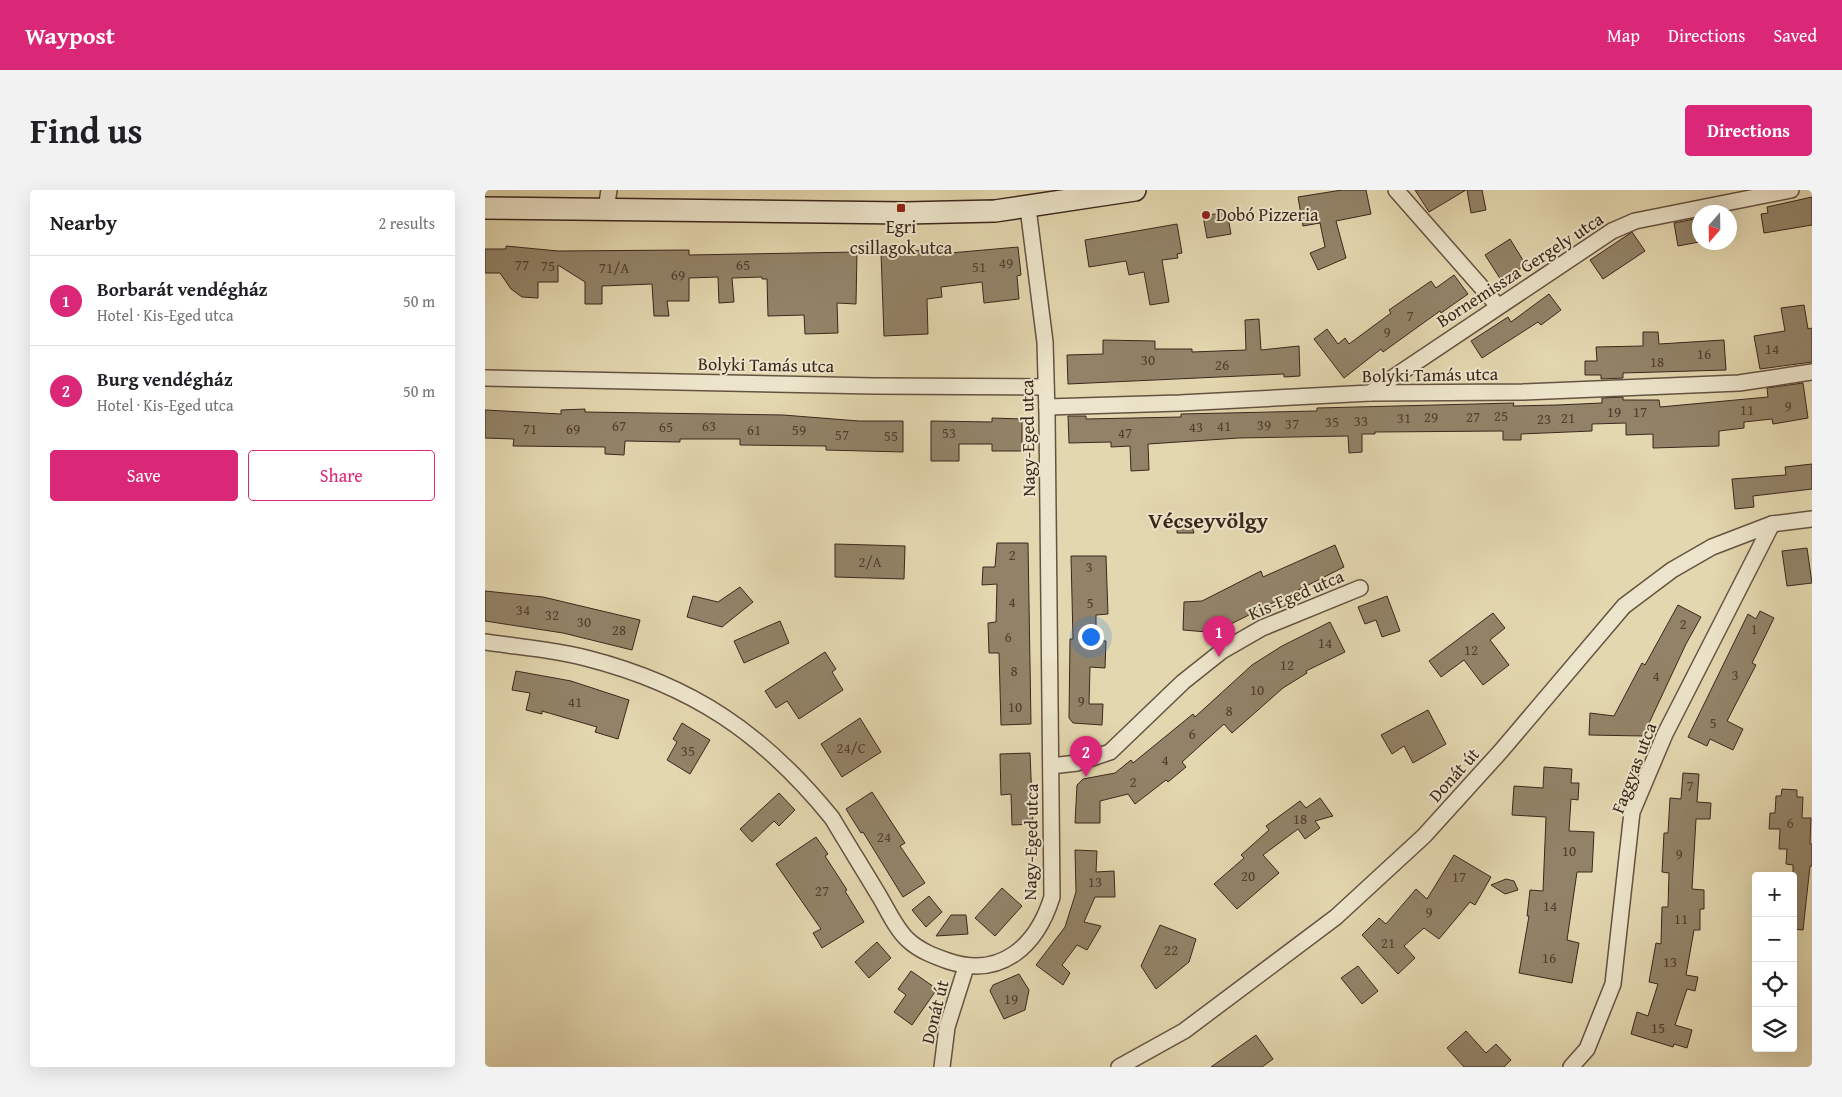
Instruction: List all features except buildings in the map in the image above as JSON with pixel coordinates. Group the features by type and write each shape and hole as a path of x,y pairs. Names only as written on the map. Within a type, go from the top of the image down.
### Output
{"main road":[{"path":"485,208 608,200 905,213 995,212 1135,190"}],"street":[{"path":"1396,190 1498,306"},
{"name":"Bornemissza Gergely utca","path":"1370,393 1612,231 1635,222 1791,190"},
{"name":"Nagy-Eged utca","path":"485,642 585,657 653,679 715,709 747,732 819,802 832,818 908,940 929,955 966,967 990,966 1004,960 1033,938 1045,918 1052,896 1047,407 1042,314 1028,208"},
{"name":"Bolyki Tamás utca","path":"1047,407 1180,403 1370,393 1523,392 1739,383 1812,372"},
{"name":"Bolyki Tamás utca","path":"485,378 874,386 1046,387"},
{"name":"Donát út","path":"1119,1067 1184,1031 1336,917 1424,836 1501,751 1624,606 1672,570 1712,547 1772,524 1812,519"},
{"name":"Faggyas utca","path":"1571,1067 1587,1049 1613,984 1632,812 1665,734 1772,524"},
{"name":"Kis-Eged utca","path":"1051,766 1077,763 1110,752 1183,682 1223,651 1262,628 1360,588"},
{"name":"Donát út","path":"942,1067 947,1027 966,967"}],"place":[{"name":"Egri csillagok utca","path":"901,208"},
{"name":"Dobó Pizzeria","path":"1206,215"},
{"name":"Borbarát vendégház","path":"1219,657"},
{"name":"Burg vendégház","path":"1086,777"}],"district":[{"name":"Vécseyvölgy","path":"1208,520"}]}
